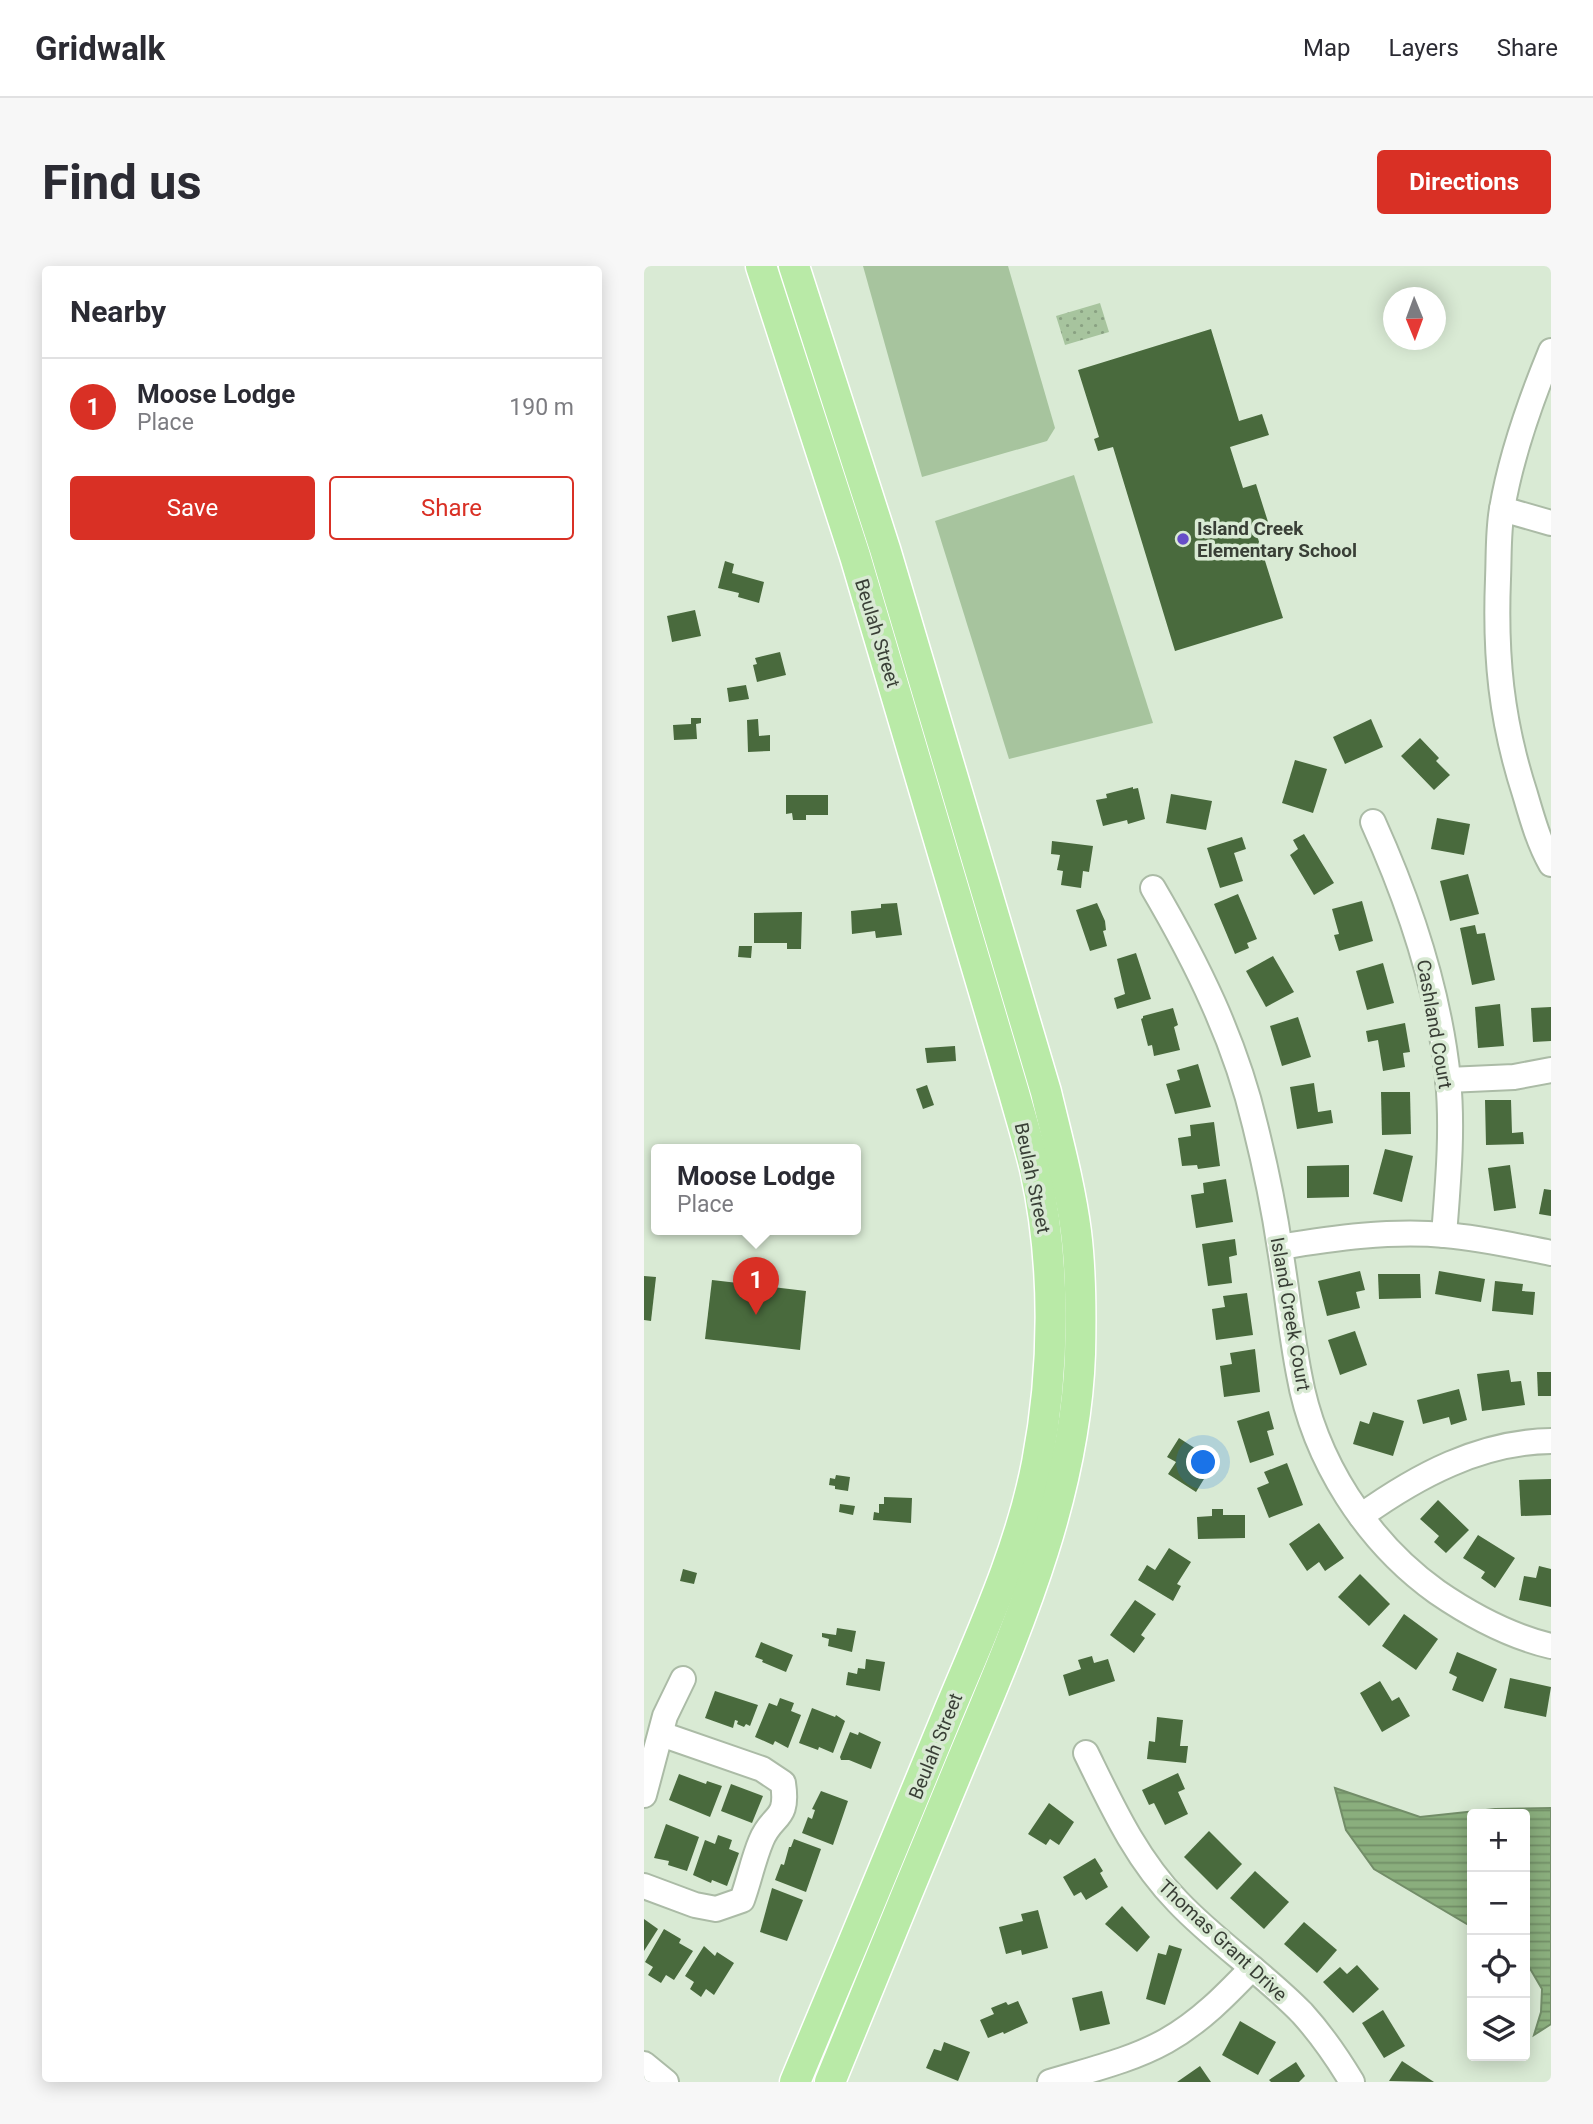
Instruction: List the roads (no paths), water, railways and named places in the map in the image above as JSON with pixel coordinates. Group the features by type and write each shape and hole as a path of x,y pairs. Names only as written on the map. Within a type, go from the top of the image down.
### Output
{"main road":[{"name":"Beulah Street","path":"761,266 839,504 1035,1170 1046,1233 1049,1287 1049,1350 1037,1463 1022,1521 1005,1574 795,2082"},
{"name":"Beulah Street","path":"794,266 868,495 1046,1092 1076,1231 1080,1286 1080,1354 1075,1411 1052,1527 1034,1583 830,2082"},
{"path":"839,504 868,495"}],"street":[{"path":"1551,351 1516,449 1502,509 1496,635 1501,698 1515,764 1535,826 1551,864"},
{"path":"1502,509 1551,523"},
{"name":"Cashland Court","path":"1373,822 1395,870 1423,953 1438,1021 1448,1080 1450,1163 1444,1235"},
{"name":"Island Creek Court","path":"1153,888 1217,1008 1237,1058 1255,1125 1280,1247 1299,1376 1311,1420 1331,1469 1361,1517 1389,1550 1419,1578 1465,1611 1509,1632 1551,1646"},
{"path":"1448,1080 1514,1077 1551,1070"},
{"path":"1280,1247 1328,1239 1380,1235 1444,1235 1551,1253"},
{"path":"1361,1517 1393,1493 1458,1460 1506,1446 1551,1441"},
{"path":"644,1795 665,1716 682,1679"},
{"path":"644,1886 695,1905 716,1909 742,1900 760,1844 766,1830 780,1817 785,1799 783,1783 762,1769 661,1734"},
{"name":"Thomas Grant Drive","path":"1086,1753 1121,1822 1154,1876 1179,1904 1307,2019 1327,2043 1352,2082"},
{"path":"1050,2082 1131,2057 1166,2041 1211,2010 1252,1968"},
{"path":"644,2064 666,2082"}],"place":[{"name":"Island Creek Elementary School","path":"1183,539"},
{"name":"Moose Lodge","path":"756,1315"}]}
